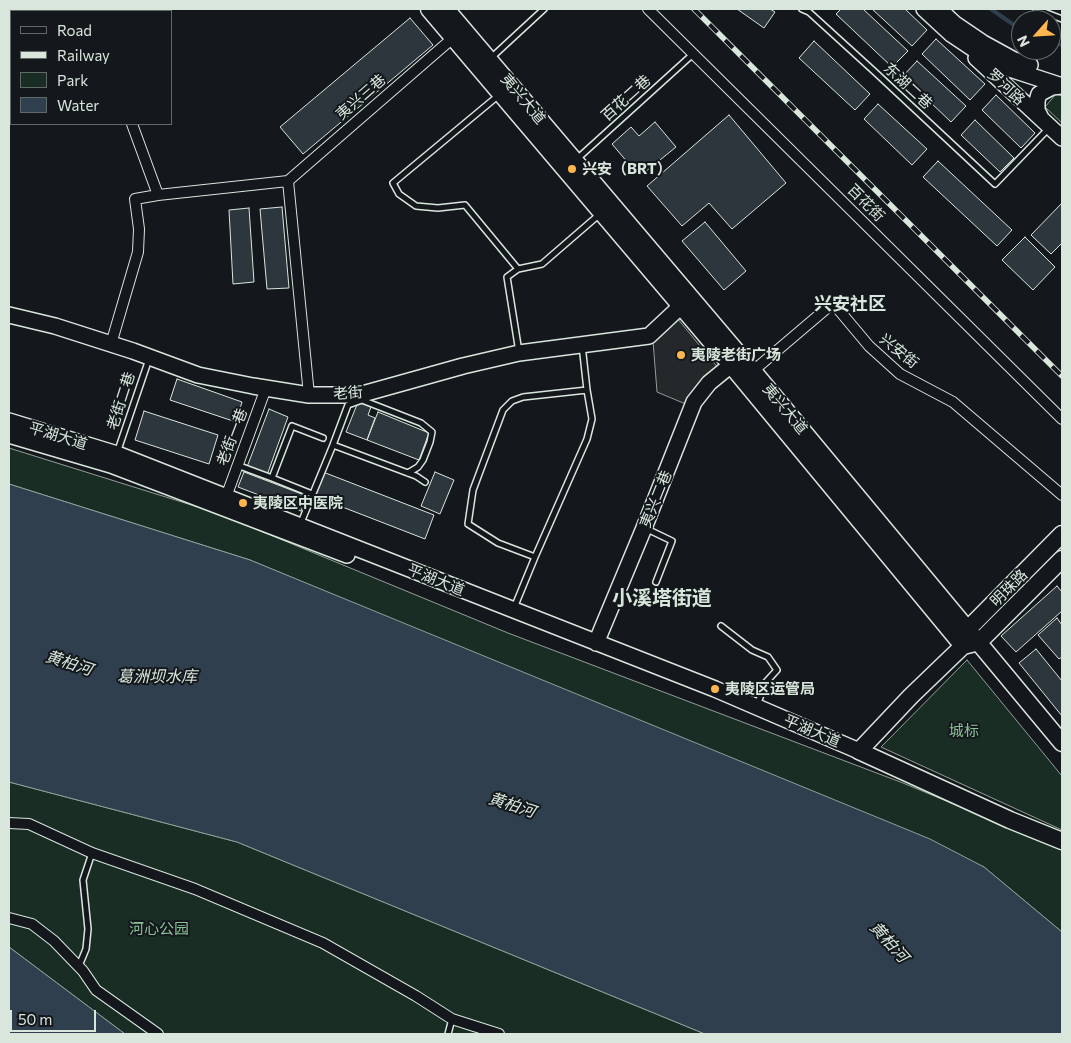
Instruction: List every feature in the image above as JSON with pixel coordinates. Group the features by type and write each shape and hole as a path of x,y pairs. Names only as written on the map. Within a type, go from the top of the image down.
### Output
{"main road":[{"name":"夷兴大道","path":"430,9 731,365 963,646"},
{"name":"夷兴大道","path":"446,9 753,371 1062,743"},
{"name":"罗河路","path":"924,9 1062,138"},
{"name":"罗河路","path":"939,9 955,24 983,43 1062,83"},
{"name":"罗河路","path":"951,34 990,60 1010,69 1062,83"},
{"path":"1046,123 1037,110 1037,101 1040,94 1062,83"},
{"name":"老街","path":"9,315 55,326 198,375 309,395 359,395 464,366 519,354 649,336 681,306"},
{"name":"夷兴二巷","path":"596,644 694,402 709,383 731,365"},
{"name":"平湖大道","path":"9,421 117,454 715,690 859,751 1010,820 1062,841"},
{"name":"平湖大道","path":"9,435 110,464 833,746 859,751"},
{"name":"明珠路","path":"859,751 911,696 963,646 968,629 1062,534"},
{"name":"明珠路","path":"963,646 979,642 1062,559"}],"street":[{"name":"百花街","path":"648,9 1062,419"},
{"name":"夷兴三巷","path":"288,181 454,37"},
{"path":"132,125 158,195"},
{"path":"110,344 138,252 139,229 135,199 288,181 309,395"},
{"name":"兴安街","path":"753,371 833,303 869,346 900,374 953,402 1062,495"},
{"name":"老街一巷","path":"226,496 266,388"},
{"path":"9,823 29,824 92,853 195,889 323,943 416,996 452,1019 499,1034"},
{"path":"9,918 32,924 54,941 79,966 96,990 158,1034"}],"lane":[{"path":"490,59 544,9"},
{"name":"东湖二巷","path":"802,9 809,12 995,184 1046,123"},
{"path":"1036,9 1062,19"},
{"name":"百花二巷","path":"575,161 694,54"},
{"path":"502,92 393,182 399,194 416,206 438,208 465,205 518,269"},
{"path":"519,354 507,277 518,269 542,264 601,213"},
{"path":"512,611 587,439 592,419 582,346"},
{"name":"老街二巷","path":"117,454 149,357"},
{"path":"535,557 498,543 468,524 473,490 503,410 512,401 522,397 587,390"},
{"path":"300,525 348,405 362,400 421,423 432,432 430,442 418,467 408,473"},
{"path":"272,478 292,426 323,438"},
{"path":"333,445 408,473 426,482"},
{"path":"237,465 312,494"},
{"path":"644,528 672,541 656,582"},
{"path":"721,626 752,650 768,657 777,670 766,682 756,708"},
{"path":"79,966 86,949 88,930 83,880 92,853"},
{"path":"448,1034 452,1019"}],"green space":[{"path":"1056,94 1062,96 1062,123 1045,107"},
{"path":"9,448 217,513 508,633 903,783 1062,849 1062,932 984,867 250,560 9,484"},
{"name":"城标","path":"967,660 1062,776 1062,830 881,747"},
{"name":"河心公园","path":"9,782 237,842 705,1034 125,1034 9,947"}],"shaded area":[{"name":"夷陵老街广场","path":"677,318 719,369 688,405 657,392 653,341"}],"water":[{"name":"葛洲坝水库","path":"9,484 250,560 930,839 984,867 1062,932 1062,1034 705,1034 237,842 9,782"},
{"path":"9,947 125,1034 9,1034"}],"building":[{"path":"40,9 81,9 78,10"},
{"path":"737,9 770,9 775,12 764,28"},
{"path":"841,9 863,9 908,51 892,67 836,14"},
{"path":"872,9 905,9 927,30 912,46"},
{"path":"410,18 433,45 303,154 280,127"},
{"path":"936,39 985,84 970,100 922,54"},
{"path":"814,41 870,94 855,110 799,58"},
{"path":"917,61 966,106 951,122 903,76"},
{"path":"996,95 1035,133 1021,148 982,110"},
{"path":"878,104 927,149 912,165 864,119"},
{"path":"729,115 786,183 732,229 709,203 682,226 647,186"},
{"path":"975,120 1014,158 1000,172 961,135"},
{"path":"655,122 676,147 644,173 638,166 634,170 612,144 631,127 639,136"},
{"path":"938,161 1012,230 997,246 923,177"},
{"path":"1062,203 1062,243 1051,254 1031,235"},
{"path":"282,207 289,288 267,289 260,209"},
{"path":"249,208 254,282 233,284 229,210"},
{"path":"705,222 746,271 724,290 682,241"},
{"path":"1025,237 1055,267 1033,290 1002,260"},
{"path":"177,379 242,402 236,422 170,400"},
{"path":"358,402 371,407 368,415 375,418 367,440 346,432"},
{"path":"269,409 288,417 267,475 247,467"},
{"path":"144,411 218,435 209,464 135,440"},
{"path":"378,412 429,433 419,460 367,440"},
{"path":"244,472 307,496 301,511 238,487"},
{"path":"323,472 434,515 425,539 314,496"},
{"path":"435,472 454,480 440,514 421,506"},
{"path":"1057,586 1062,592 1062,611 1016,652 1001,636"},
{"path":"1057,618 1062,625 1062,657 1059,659 1038,635"},
{"path":"1036,649 1062,681 1062,716 1019,663"}],"waterway":[{"path":"991,9 1011,23"}],"railway":[{"path":"694,9 1062,376"}],"place":[{"name":"兴安（BRT）","path":"572,169"},
{"name":"夷陵老街广场","path":"681,355"},
{"name":"夷陵区中医院","path":"243,503"},
{"name":"夷陵区运管局","path":"715,689"}],"district":[{"name":"兴安社区","path":"850,304"},
{"name":"小溪塔街道","path":"662,598"}],"water label":[{"name":"黄柏河","path":"69,663"},
{"name":"黄柏河","path":"512,805"},
{"name":"黄柏河","path":"889,942"}]}
